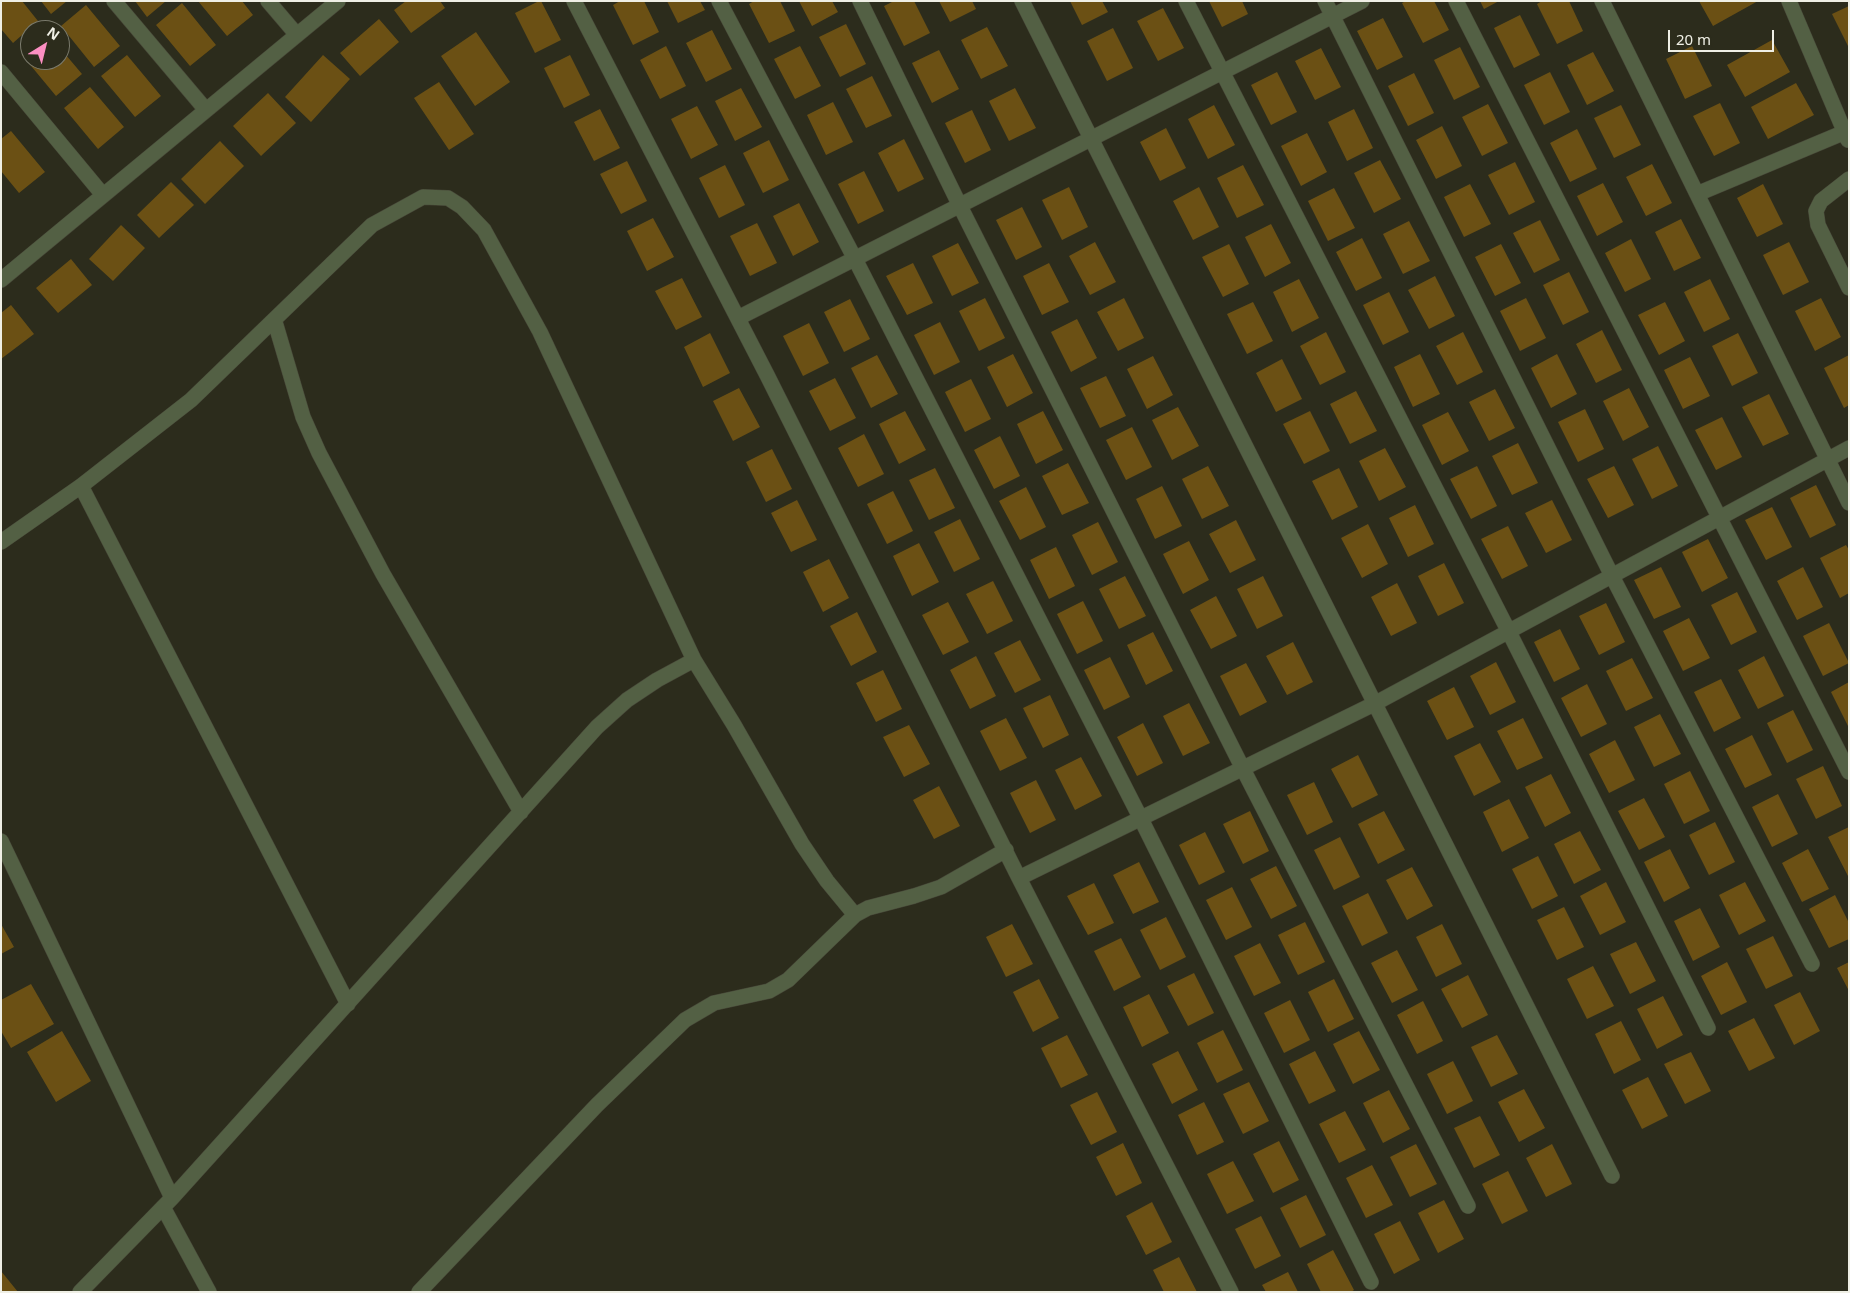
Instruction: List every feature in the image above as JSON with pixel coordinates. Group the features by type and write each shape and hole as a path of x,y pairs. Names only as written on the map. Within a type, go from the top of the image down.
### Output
{"street":[{"path":"114,1 206,110"},
{"path":"268,1 297,35"},
{"path":"2,278 338,1"},
{"path":"574,1 738,318 1019,878 1231,1292"},
{"path":"719,1 855,259 1141,819 1371,1282"},
{"path":"860,1 960,206 1243,768 1468,1206"},
{"path":"1022,1 1612,1176"},
{"path":"1186,1 1221,73 1509,632 1708,1028"},
{"path":"1325,1 1612,576 1812,964"},
{"path":"738,318 1362,1"},
{"path":"1456,1 1849,772"},
{"path":"1602,1 1826,460 1849,503"},
{"path":"1697,194 1847,136 1789,1"},
{"path":"1,72 103,196"},
{"path":"1849,179 1821,201 1816,211 1818,225 1849,288"},
{"path":"1,542 81,486 191,400 275,322 372,225 422,197 448,198 462,207 484,230 540,332 694,660 734,725 802,844 827,881 855,915"},
{"path":"275,322 303,417 319,452 383,574 521,812"},
{"path":"1019,878 1374,704 1849,448"},
{"path":"81,486 348,1004"},
{"path":"80,1292 167,1203 597,727 627,700 656,680 694,660"},
{"path":"3,850 209,1292"},
{"path":"419,1292 597,1105 685,1020 714,1004 769,991 788,980 855,915 868,908 941,887 1006,850"}],"building":[{"path":"1,1 22,1 37,20 20,20 20,37 13,43 1,29"},
{"path":"41,1 67,1 51,14"},
{"path":"135,1 166,1 147,17"},
{"path":"198,1 242,1 253,15 227,36"},
{"path":"406,1 440,1 445,8 411,33 394,10"},
{"path":"541,1 561,40 535,53 515,13"},
{"path":"620,1 644,1 659,32 633,45 613,5"},
{"path":"667,1 700,1 705,10 678,23"},
{"path":"754,1 780,1 795,31 769,43 749,4"},
{"path":"799,1 832,1 838,12 812,26"},
{"path":"894,1 914,1 930,33 904,46 884,6"},
{"path":"939,1 972,1 976,9 950,22"},
{"path":"1070,1 1102,1 1108,12 1082,25"},
{"path":"1209,1 1242,1 1248,14 1222,27"},
{"path":"1406,1 1434,1 1449,30 1423,43 1402,3"},
{"path":"1480,1 1499,1 1484,9"},
{"path":"1542,1 1569,1 1583,31 1557,44 1537,4"},
{"path":"1699,1 1758,1 1713,26"},
{"path":"182,3 216,45 190,66 156,25"},
{"path":"86,5 120,46 94,67 70,37 70,20 68,20"},
{"path":"1849,6 1849,48 1832,14"},
{"path":"1163,8 1184,48 1158,61 1137,21"},
{"path":"1520,15 1540,55 1514,68 1494,28"},
{"path":"1383,18 1403,57 1377,70 1357,31"},
{"path":"379,19 399,42 360,76 340,53"},
{"path":"846,24 866,64 840,77 819,37"},
{"path":"987,27 1008,66 981,79 961,40"},
{"path":"1113,28 1133,68 1107,81 1087,41"},
{"path":"712,30 732,69 706,82 686,43"},
{"path":"476,32 510,82 475,106 441,56"},
{"path":"1772,40 1790,72 1745,97 1727,65"},
{"path":"666,46 686,86 660,99 640,60"},
{"path":"800,46 821,86 795,99 774,59"},
{"path":"1692,46 1712,86 1685,99 1666,59"},
{"path":"1460,47 1480,87 1454,100 1434,60"},
{"path":"1321,48 1341,87 1315,100 1295,61"},
{"path":"939,50 959,89 932,103 912,63"},
{"path":"1593,52 1614,91 1587,105 1567,65"},
{"path":"127,55 161,96 135,117 101,76"},
{"path":"323,55 350,79 311,122 285,97"},
{"path":"570,55 590,95 564,108 544,68"},
{"path":"70,60 82,74 56,96 34,70 70,70"},
{"path":"1277,72 1297,112 1271,125 1251,85"},
{"path":"1550,72 1570,112 1544,125 1524,85"},
{"path":"1414,73 1434,113 1408,126 1388,86"},
{"path":"872,76 892,116 866,128 846,89"},
{"path":"439,82 474,134 449,150 414,98"},
{"path":"1796,83 1814,115 1768,139 1751,107"},
{"path":"90,87 124,127 98,149 64,108"},
{"path":"741,88 762,127 735,141 715,101"},
{"path":"1015,88 1036,128 1009,141 989,101"},
{"path":"268,93 296,123 261,156 233,126"},
{"path":"833,102 853,142 826,155 807,115"},
{"path":"1720,103 1740,143 1714,156 1693,116"},
{"path":"1488,104 1508,143 1482,156 1462,117"},
{"path":"1214,105 1235,145 1208,159 1188,119"},
{"path":"1621,105 1641,145 1614,158 1594,118"},
{"path":"697,106 718,145 691,159 671,119"},
{"path":"600,109 620,148 594,161 574,122"},
{"path":"1354,109 1373,148 1347,161 1328,122"},
{"path":"972,110 991,150 965,163 945,123"},
{"path":"1442,126 1462,166 1436,179 1416,140"},
{"path":"1166,128 1186,168 1160,181 1140,142"},
{"path":"1577,129 1597,169 1570,182 1550,143"},
{"path":"11,131 45,172 19,193 1,171 1,139"},
{"path":"1307,133 1327,172 1301,186 1281,146"},
{"path":"904,139 924,179 898,192 878,153"},
{"path":"769,140 789,180 763,193 743,153"},
{"path":"220,141 244,166 205,204 181,179"},
{"path":"1380,160 1401,199 1374,213 1354,173"},
{"path":"627,161 647,201 621,214 600,174"},
{"path":"1515,162 1535,202 1509,215 1488,175"},
{"path":"1652,164 1672,203 1646,216 1626,177"},
{"path":"725,165 745,205 719,218 699,178"},
{"path":"1243,165 1264,205 1237,218 1217,178"},
{"path":"864,171 884,211 858,224 838,184"},
{"path":"171,182 194,205 159,238 137,215"},
{"path":"1603,183 1623,222 1597,236 1577,196"},
{"path":"1470,184 1491,224 1464,237 1444,197"},
{"path":"1763,184 1783,224 1757,237 1737,198"},
{"path":"1069,187 1088,227 1062,240 1042,200"},
{"path":"1199,187 1219,227 1193,240 1173,201"},
{"path":"1334,188 1355,228 1328,241 1308,201"},
{"path":"799,203 819,242 793,256 773,216"},
{"path":"1022,207 1042,247 1016,260 996,220"},
{"path":"653,218 674,257 647,271 627,231"},
{"path":"1681,219 1701,258 1674,271 1655,232"},
{"path":"1540,220 1560,260 1534,273 1513,233"},
{"path":"1409,221 1430,261 1403,274 1383,234"},
{"path":"757,223 777,263 750,276 730,236"},
{"path":"1271,224 1291,263 1265,277 1245,237"},
{"path":"121,225 145,248 113,281 89,259"},
{"path":"1362,238 1382,278 1356,291 1336,252"},
{"path":"1631,239 1651,279 1625,292 1605,253"},
{"path":"1095,242 1116,282 1090,295 1069,256"},
{"path":"1789,242 1809,282 1783,295 1763,255"},
{"path":"958,243 979,283 952,296 932,256"},
{"path":"1229,244 1249,284 1223,297 1202,257"},
{"path":"1501,244 1521,283 1495,296 1475,257"},
{"path":"71,259 92,285 58,313 36,288"},
{"path":"913,263 933,303 907,315 886,276"},
{"path":"1049,263 1069,302 1042,315 1023,276"},
{"path":"1569,272 1589,312 1563,325 1543,285"},
{"path":"1435,276 1455,316 1429,329 1408,290"},
{"path":"682,278 702,317 676,330 655,291"},
{"path":"1299,279 1319,318 1292,332 1273,292"},
{"path":"1710,279 1730,319 1704,332 1684,292"},
{"path":"1389,292 1409,332 1383,345 1363,305"},
{"path":"985,298 1005,338 979,351 959,311"},
{"path":"1124,298 1144,338 1118,351 1097,312"},
{"path":"1526,298 1546,338 1520,351 1500,311"},
{"path":"1821,298 1841,337 1815,351 1795,311"},
{"path":"850,299 870,339 844,352 824,312"},
{"path":"1253,302 1273,341 1247,354 1227,314"},
{"path":"1665,302 1685,341 1659,355 1638,315"},
{"path":"11,305 34,334 1,359 1,313"},
{"path":"1077,319 1097,358 1071,372 1051,332"},
{"path":"940,322 960,362 934,375 914,335"},
{"path":"809,323 829,363 803,376 783,336"},
{"path":"1602,330 1622,370 1596,383 1576,344"},
{"path":"1326,332 1346,372 1320,385 1300,346"},
{"path":"1463,332 1483,372 1457,385 1436,346"},
{"path":"710,333 730,373 703,387 684,347"},
{"path":"1738,333 1758,373 1732,386 1712,346"},
{"path":"1013,354 1033,393 1007,407 987,367"},
{"path":"1420,354 1440,394 1413,407 1394,367"},
{"path":"1557,354 1577,394 1551,408 1531,368"},
{"path":"877,355 898,394 871,408 851,368"},
{"path":"1849,355 1849,405 1844,408 1824,368"},
{"path":"1153,356 1173,395 1147,409 1127,369"},
{"path":"1690,357 1710,396 1683,409 1664,370"},
{"path":"1282,359 1302,399 1276,412 1256,373"},
{"path":"1106,376 1126,416 1100,428 1080,388"},
{"path":"835,378 856,418 830,431 809,391"},
{"path":"971,379 991,419 965,432 945,392"},
{"path":"739,388 760,427 733,441 713,401"},
{"path":"1629,388 1649,427 1623,441 1603,401"},
{"path":"1495,389 1515,428 1489,441 1469,402"},
{"path":"1356,391 1377,431 1350,444 1330,404"},
{"path":"1769,394 1789,434 1763,446 1742,407"},
{"path":"1178,407 1199,446 1172,460 1152,420"},
{"path":"1585,409 1604,449 1578,462 1558,422"},
{"path":"905,411 926,450 899,464 879,424"},
{"path":"1043,411 1063,450 1036,464 1017,424"},
{"path":"1310,411 1330,451 1304,464 1283,424"},
{"path":"1448,412 1469,451 1442,465 1422,425"},
{"path":"1722,417 1742,457 1716,470 1695,430"},
{"path":"1132,427 1152,467 1126,480 1106,440"},
{"path":"864,434 884,474 858,487 838,448"},
{"path":"1000,436 1020,476 994,489 974,450"},
{"path":"1518,443 1538,483 1512,495 1492,456"},
{"path":"1658,446 1678,486 1652,499 1632,459"},
{"path":"1385,448 1406,487 1379,501 1359,461"},
{"path":"772,449 792,489 766,502 746,462"},
{"path":"1068,463 1089,503 1062,515 1042,476"},
{"path":"1208,466 1229,506 1202,519 1182,479"},
{"path":"1477,466 1497,506 1471,519 1450,479"},
{"path":"1614,466 1634,505 1608,518 1587,479"},
{"path":"935,468 955,508 929,520 909,480"},
{"path":"1339,468 1358,507 1332,520 1312,481"},
{"path":"1816,485 1836,525 1810,538 1790,498"},
{"path":"1162,486 1182,526 1155,539 1136,499"},
{"path":"1026,487 1046,527 1020,540 999,501"},
{"path":"893,491 913,531 887,544 867,504"},
{"path":"797,500 817,540 791,552 771,513"},
{"path":"1552,500 1572,540 1546,553 1525,513"},
{"path":"1415,505 1434,544 1408,557 1389,518"},
{"path":"1772,507 1792,547 1766,560 1745,520"},
{"path":"960,519 980,559 954,572 934,532"},
{"path":"1236,520 1256,560 1230,573 1209,534"},
{"path":"1098,522 1118,562 1092,575 1072,535"},
{"path":"1368,524 1388,564 1362,578 1341,538"},
{"path":"1508,526 1528,566 1502,579 1481,539"},
{"path":"1708,539 1728,578 1702,592 1682,552"},
{"path":"1189,541 1209,580 1183,594 1163,554"},
{"path":"919,543 939,582 912,596 893,556"},
{"path":"1846,545 1849,550 1849,593 1840,598 1820,558"},
{"path":"1056,547 1075,586 1049,599 1030,560"},
{"path":"829,559 849,598 823,612 803,572"},
{"path":"1444,563 1464,603 1438,616 1418,576"},
{"path":"1661,567 1681,607 1654,619 1634,580"},
{"path":"1803,567 1823,607 1797,620 1777,581"},
{"path":"1125,576 1146,616 1119,629 1099,589"},
{"path":"1263,576 1283,616 1257,629 1237,589"},
{"path":"993,581 1013,621 987,634 966,594"},
{"path":"1397,583 1417,623 1391,636 1371,597"},
{"path":"1737,592 1757,632 1731,645 1711,605"},
{"path":"1216,596 1237,636 1211,649 1190,610"},
{"path":"1083,601 1103,641 1077,654 1057,614"},
{"path":"948,602 969,642 943,655 922,615"},
{"path":"1606,603 1625,642 1599,655 1579,616"},
{"path":"857,612 877,652 851,666 830,626"},
{"path":"1689,618 1710,658 1683,671 1663,631"},
{"path":"1829,623 1849,663 1823,676 1803,636"},
{"path":"1560,629 1580,669 1554,682 1534,642"},
{"path":"1153,632 1173,671 1146,685 1127,645"},
{"path":"1020,640 1041,680 1015,693 994,653"},
{"path":"1293,642 1313,682 1287,695 1266,656"},
{"path":"976,656 996,696 970,709 950,670"},
{"path":"1764,656 1784,696 1758,709 1738,670"},
{"path":"1110,657 1130,697 1104,710 1084,670"},
{"path":"1632,658 1653,698 1626,711 1606,671"},
{"path":"1496,662 1516,702 1490,715 1470,676"},
{"path":"1246,663 1267,702 1240,716 1220,676"},
{"path":"883,670 902,709 876,722 856,683"},
{"path":"1721,679 1741,718 1714,732 1694,692"},
{"path":"1849,682 1849,728 1831,692"},
{"path":"1587,684 1607,724 1581,737 1561,698"},
{"path":"1454,687 1474,727 1447,740 1427,701"},
{"path":"1050,695 1069,735 1043,748 1023,708"},
{"path":"1189,703 1210,743 1183,756 1163,716"},
{"path":"1793,710 1813,750 1787,763 1767,723"},
{"path":"1660,714 1681,754 1654,767 1634,727"},
{"path":"1006,718 1027,758 1000,771 980,731"},
{"path":"1523,718 1543,758 1517,770 1497,731"},
{"path":"1143,723 1163,763 1137,776 1117,737"},
{"path":"909,725 930,764 904,777 883,737"},
{"path":"1752,735 1772,775 1745,788 1725,749"},
{"path":"1615,740 1635,780 1609,793 1589,754"},
{"path":"1480,743 1501,782 1474,796 1454,756"},
{"path":"1358,755 1378,795 1352,808 1331,769"},
{"path":"1081,757 1102,796 1075,810 1055,770"},
{"path":"1823,766 1842,806 1816,819 1796,779"},
{"path":"1690,771 1710,811 1684,824 1664,784"},
{"path":"1551,774 1571,813 1545,827 1525,787"},
{"path":"1036,780 1056,820 1030,833 1010,793"},
{"path":"1314,782 1333,822 1307,835 1287,795"},
{"path":"939,786 960,826 934,839 913,800"},
{"path":"1778,794 1798,834 1772,847 1752,807"},
{"path":"1644,798 1665,837 1639,850 1618,811"},
{"path":"1509,799 1529,838 1502,852 1483,812"},
{"path":"1250,811 1269,851 1243,864 1223,824"},
{"path":"1384,811 1405,850 1378,864 1358,824"},
{"path":"1715,822 1735,862 1709,875 1689,835"},
{"path":"1849,827 1849,878 1828,837"},
{"path":"1580,831 1601,870 1574,884 1554,844"},
{"path":"1205,832 1225,872 1199,885 1179,845"},
{"path":"1340,837 1360,877 1334,890 1314,850"},
{"path":"1670,849 1690,888 1664,902 1644,862"},
{"path":"1808,849 1829,889 1802,902 1782,863"},
{"path":"1538,856 1558,896 1532,909 1512,869"},
{"path":"1139,862 1159,902 1133,914 1113,875"},
{"path":"1276,866 1297,906 1271,919 1250,879"},
{"path":"1412,867 1433,906 1407,920 1386,880"},
{"path":"1606,882 1626,922 1600,935 1580,896"},
{"path":"1745,882 1766,921 1739,935 1719,895"},
{"path":"1094,883 1114,923 1088,935 1067,896"},
{"path":"1232,887 1252,927 1226,940 1206,900"},
{"path":"1368,893 1388,933 1362,946 1342,906"},
{"path":"1835,895 1849,923 1849,939 1829,948 1809,909"},
{"path":"1564,907 1584,947 1557,960 1537,920"},
{"path":"1700,908 1720,947 1693,961 1674,921"},
{"path":"1166,917 1186,957 1160,970 1140,930"},
{"path":"1305,922 1325,962 1298,975 1278,935"},
{"path":"1,924 14,947 1,954"},
{"path":"1012,924 1033,964 1006,977 986,937"},
{"path":"1442,924 1462,964 1436,977 1416,937"},
{"path":"1773,936 1793,976 1766,989 1746,949"},
{"path":"1121,938 1141,977 1114,991 1094,951"},
{"path":"1636,942 1656,981 1630,994 1610,954"},
{"path":"1260,943 1281,983 1254,996 1234,956"},
{"path":"1397,950 1418,990 1392,1003 1371,963"},
{"path":"1727,962 1747,1002 1721,1015 1701,976"},
{"path":"1849,962 1849,991 1837,968"},
{"path":"1593,966 1614,1006 1587,1019 1567,979"},
{"path":"1194,973 1214,1013 1188,1026 1167,986"},
{"path":"1468,975 1488,1015 1462,1028 1441,989"},
{"path":"1039,979 1059,1018 1033,1032 1013,992"},
{"path":"1334,979 1354,1019 1328,1032 1308,992"},
{"path":"31,984 54,1024 11,1048 1,1031 1,1000"},
{"path":"1800,992 1820,1031 1794,1045 1774,1005"},
{"path":"1149,994 1169,1033 1142,1047 1123,1007"},
{"path":"1663,996 1683,1035 1657,1049 1637,1009"},
{"path":"1290,1000 1310,1040 1284,1053 1264,1013"},
{"path":"1423,1001 1443,1041 1417,1054 1397,1015"},
{"path":"1754,1018 1775,1058 1749,1071 1728,1031"},
{"path":"1621,1021 1641,1060 1614,1074 1595,1034"},
{"path":"1223,1030 1243,1070 1217,1083 1197,1043"},
{"path":"62,1031 91,1081 56,1102 27,1052"},
{"path":"1359,1031 1380,1070 1353,1084 1333,1044"},
{"path":"1067,1035 1088,1075 1061,1088 1041,1048"},
{"path":"1497,1035 1518,1074 1491,1087 1471,1047"},
{"path":"1178,1051 1198,1090 1172,1104 1152,1064"},
{"path":"1315,1051 1336,1091 1309,1104 1289,1064"},
{"path":"1691,1052 1711,1091 1685,1104 1664,1064"},
{"path":"1453,1061 1473,1101 1447,1114 1427,1074"},
{"path":"1648,1077 1668,1116 1642,1129 1622,1090"},
{"path":"1249,1082 1269,1121 1243,1134 1223,1094"},
{"path":"1524,1089 1545,1128 1519,1142 1498,1102"},
{"path":"1389,1090 1410,1129 1383,1143 1363,1103"},
{"path":"1097,1092 1117,1132 1091,1145 1070,1105"},
{"path":"1204,1102 1224,1142 1197,1155 1178,1115"},
{"path":"1345,1111 1366,1150 1339,1163 1319,1124"},
{"path":"1480,1116 1500,1155 1474,1168 1454,1128"},
{"path":"1279,1141 1299,1180 1273,1193 1253,1154"},
{"path":"1123,1143 1142,1183 1116,1196 1096,1157"},
{"path":"1416,1144 1437,1184 1410,1197 1390,1157"},
{"path":"1552,1144 1572,1184 1546,1197 1526,1158"},
{"path":"1233,1161 1254,1201 1227,1214 1207,1174"},
{"path":"1372,1165 1393,1205 1366,1218 1346,1178"},
{"path":"1508,1171 1528,1211 1502,1224 1482,1184"},
{"path":"1306,1195 1326,1235 1300,1248 1280,1208"},
{"path":"1444,1200 1464,1239 1438,1253 1418,1213"},
{"path":"1152,1202 1172,1242 1146,1255 1126,1216"},
{"path":"1261,1216 1281,1256 1255,1269 1235,1229"},
{"path":"1400,1221 1420,1260 1394,1274 1374,1234"},
{"path":"1333,1250 1354,1290 1351,1292 1321,1292 1307,1264"},
{"path":"1179,1257 1197,1292 1164,1292 1153,1270"},
{"path":"1,1271 18,1292 1,1292"},
{"path":"1288,1272 1298,1292 1266,1292 1262,1285"}]}
